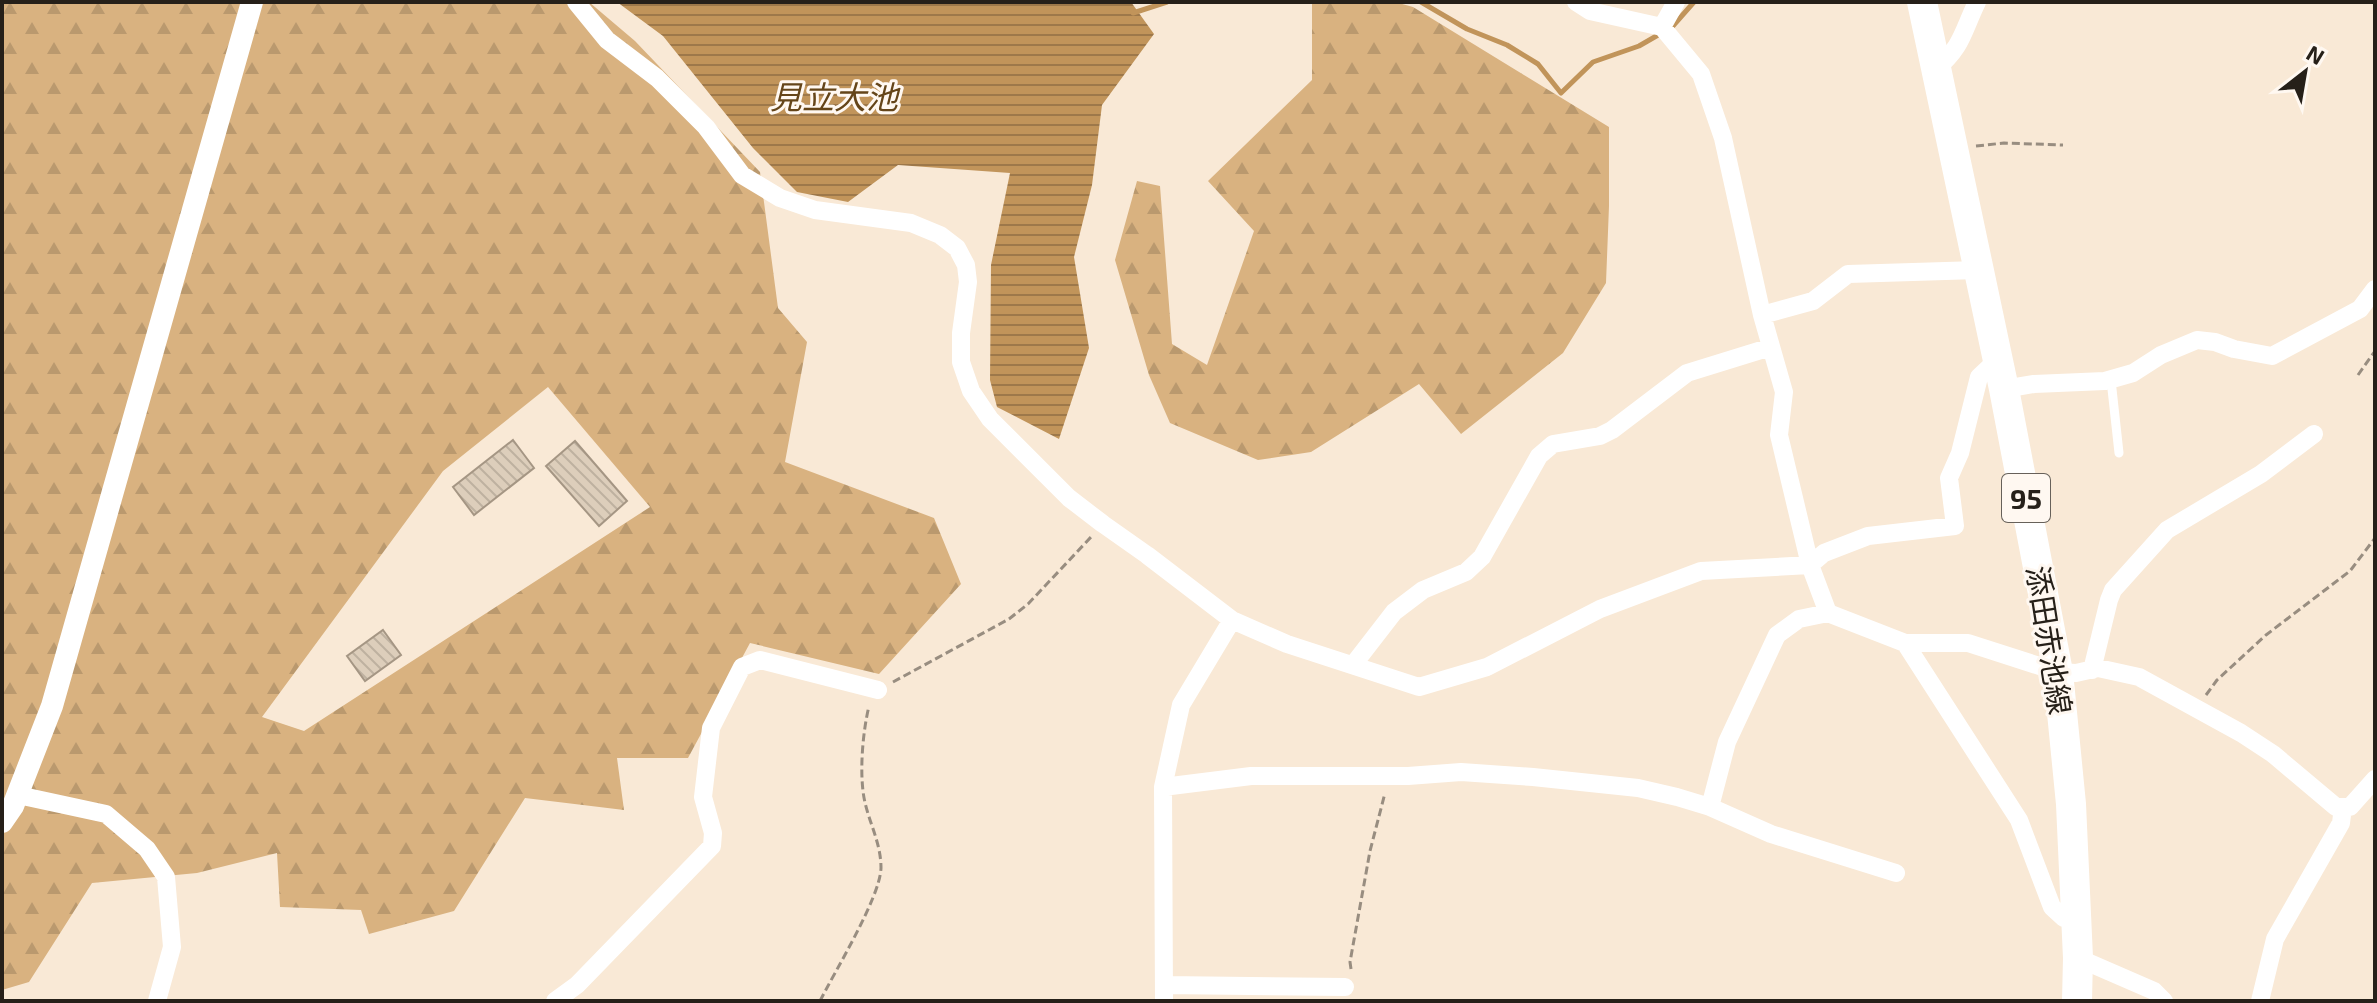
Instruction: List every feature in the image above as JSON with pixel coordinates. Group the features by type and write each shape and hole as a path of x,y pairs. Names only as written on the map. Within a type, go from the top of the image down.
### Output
{"main road":[{"name":"添田赤池線","path":"1922,2 2000,374 2058,672 2071,804 2077,1001"}],"street":[{"path":"2,822 18,795 52,706 252,2"},
{"path":"576,2 607,40 657,78 706,127 742,175 780,198 815,210 911,223 940,235 957,248 966,265 968,282 961,333 961,362 971,391 990,419 1069,498 1232,620 1287,644 1419,687 1487,667 1600,609 1701,571 1810,565 1824,553 1868,536 1955,526 1949,478 1960,453 1979,377 2000,374 2111,380 2133,373 2161,355 2197,340 2272,356 2360,309 2375,289"},
{"path":"1576,2 1590,11 1662,27 1701,74 1719,125 1762,315 1784,392 1779,435 1810,565 1828,613"},
{"path":"1662,27 1676,2"},
{"path":"1935,70 1959,45 1977,2"},
{"path":"1762,315 1813,301 1848,274 1978,270"},
{"path":"1353,665 1394,612 1423,590 1466,572 1482,557 1539,456 1553,444 1600,436 1687,373 1771,347"},
{"path":"2092,670 2113,590 2167,530 2261,474 2314,434"},
{"path":"1710,807 1727,742 1777,635 1799,619 1828,613 1905,643 1968,643 2058,672 2076,673 2098,668 2139,677 2273,754 2336,807 2350,807 2375,779"},
{"path":"1232,620 1181,705 1163,787 1164,993 1348,981"},
{"path":"1905,643 2019,820 2052,907 2064,918 2076,919"},
{"path":"555,1001 577,985 712,846 713,833 703,797 711,728 742,667 760,660 878,690"},
{"path":"1163,787 1251,776 1408,776 1461,772 1638,788 1710,807 1771,834 1896,873"},
{"path":"18,795 106,814 147,849 166,877 172,947 157,1001"},
{"path":"2260,1001 2275,939 2341,823 2343,807"},
{"path":"2035,865 2073,861"},
{"path":"2078,958 2154,991 2164,1001"}],"lane":[{"path":"2111,380 2119,453"}],"path":[{"path":"1952,150 2004,143 2063,145"},
{"path":"2358,375 2375,351"},
{"path":"820,1001 872,900 881,871 879,842 863,792 864,730 869,707 878,690 1009,619 1028,604 1103,524"},
{"path":"2196,708 2217,680 2266,635 2350,571 2375,538"},
{"path":"1348,981 1383,794 1408,776"}],"green space":[{"path":"2,2 589,2 635,41 760,172 778,308 807,342 785,462 934,518 961,584 879,674 750,643 688,758 617,758 624,810 525,798 454,911 369,934 361,910 280,907 277,853 197,873 92,883 29,982 2,990","holes":["548,387 650,507 304,731 262,717 443,471"]},
{"path":"1312,2 1395,2 1413,7 1609,127 1606,283 1563,353 1461,434 1419,384 1311,452 1258,460 1170,423 1149,375 1115,260 1137,181 1160,186 1172,344 1207,365 1254,231 1208,181 1312,80"}],"water":[{"name":"見立大池","path":"617,2 1131,2 1154,34 1102,105 1092,185 1074,257 1089,348 1059,439 997,407 990,380 991,265 1010,173 898,165 848,202 797,192 753,148 663,36"}],"building":[{"path":"513,440 534,468 474,515 453,487"},
{"path":"575,441 627,501 599,526 546,466"},
{"path":"383,630 401,655 365,681 347,656"}],"waterway":[{"path":"1133,13 1167,2"},
{"path":"1421,2 1538,64 1561,93 1593,62 1639,46 1672,27 1694,2"}]}
